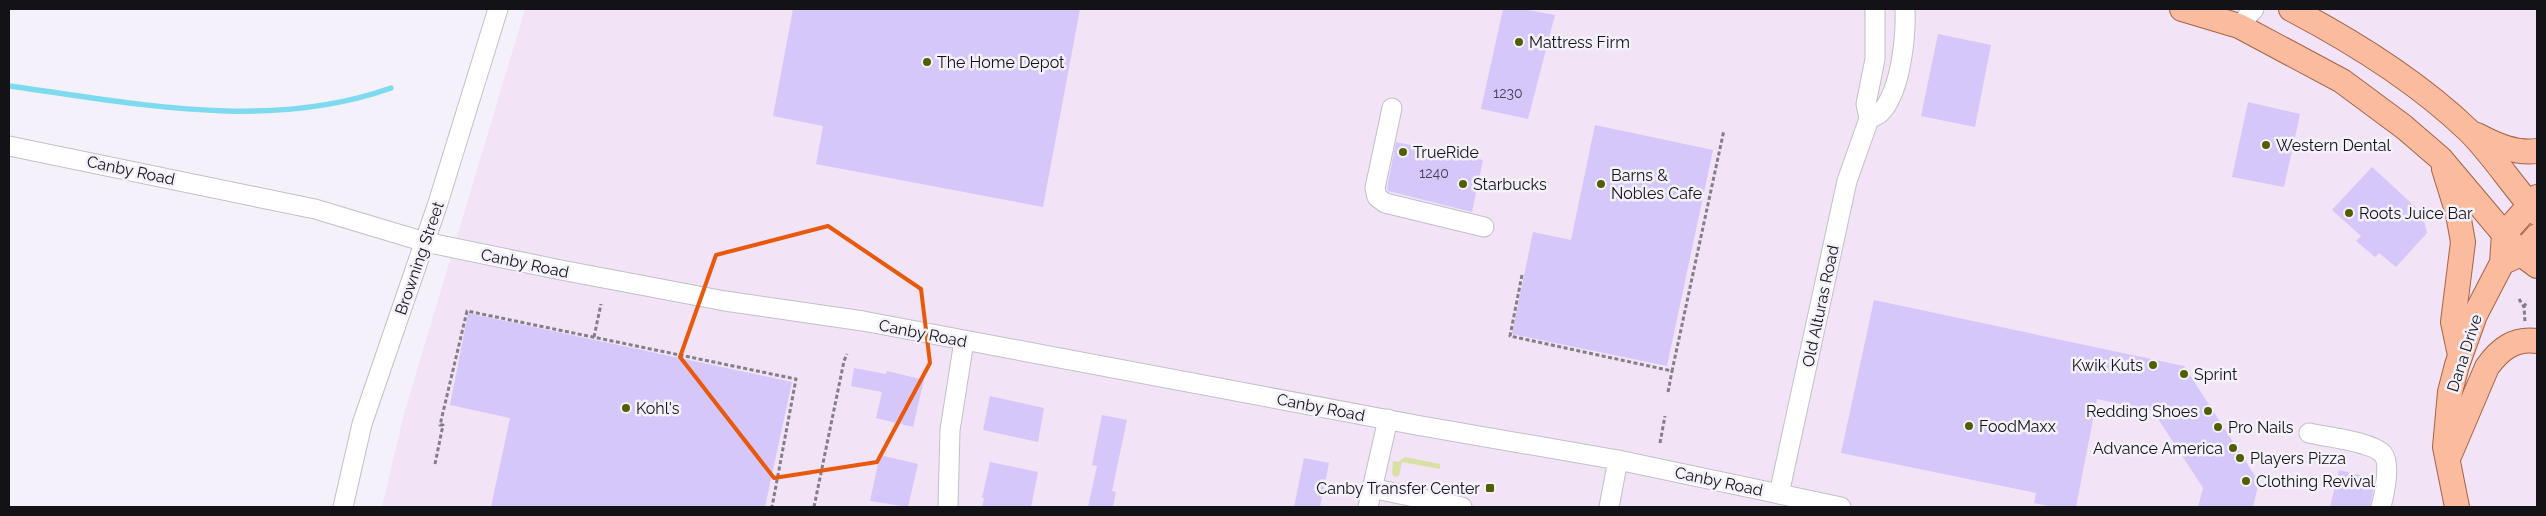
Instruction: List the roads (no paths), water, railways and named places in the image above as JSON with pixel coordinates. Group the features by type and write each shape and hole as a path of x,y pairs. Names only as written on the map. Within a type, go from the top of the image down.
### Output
{"main road":[{"path":"2182,9 2246,17 2342,81 2404,127 2440,158 2504,234 2520,261"},
{"path":"2291,9 2332,30 2390,67 2469,131 2535,205 2504,234"},
{"path":"2469,131 2517,151 2537,151"},
{"path":"2440,158 2458,214 2463,242 2453,322 2460,355"},
{"name":"Dana Drive","path":"2457,507 2445,447 2450,392 2460,355 2476,315 2520,261 2537,236"},
{"path":"2443,507 2447,461 2491,361 2499,351 2511,344 2527,340 2531,335"}],"street":[{"name":"Browning Street","path":"343,507 362,424 425,242 498,9"},
{"name":"Old Alturas Road","path":"1779,494 1847,180 1869,119 1866,104 1875,59 1875,9"},
{"name":"Old Alturas Road","path":"1869,119 1881,113 1896,78 1903,56 1905,9"},
{"path":"1392,108 1375,188 1377,197 1385,203 1484,227"},
{"name":"Canby Road","path":"9,146 315,209 425,242 725,301 863,322 1618,460 1841,507"},
{"path":"948,507 950,430 964,341"},
{"path":"1368,507 1388,419"},
{"path":"2309,433 2367,446 2383,454 2386,465 2381,507"},
{"path":"1609,507 1618,460"},
{"path":"1371,488 1462,507"}],"waterway":[{"path":"9,86 153,106 249,111 297,109 344,101 391,88"}],"place":[{"name":"Mattress Firm","path":"1519,42"},
{"name":"The Home Depot","path":"927,62"},
{"name":"Western Dental","path":"2266,145"},
{"name":"TrueRide","path":"1403,152"},
{"name":"Starbucks","path":"1463,184"},
{"name":"Barns & Nobles Cafe","path":"1601,184"},
{"name":"Roots Juice Bar","path":"2349,213"},
{"name":"Kwik Kuts","path":"2153,365"},
{"name":"Sprint","path":"2184,374"},
{"name":"Kohl's","path":"626,408"},
{"name":"Redding Shoes","path":"2208,411"},
{"name":"FoodMaxx","path":"1969,426"},
{"name":"Pro Nails","path":"2218,427"},
{"name":"Advance America","path":"2233,448"},
{"name":"Players Pizza","path":"2240,458"},
{"name":"Clothing Revival","path":"2246,481"},
{"name":"Canby Transfer Center","path":"1490,488"}]}
